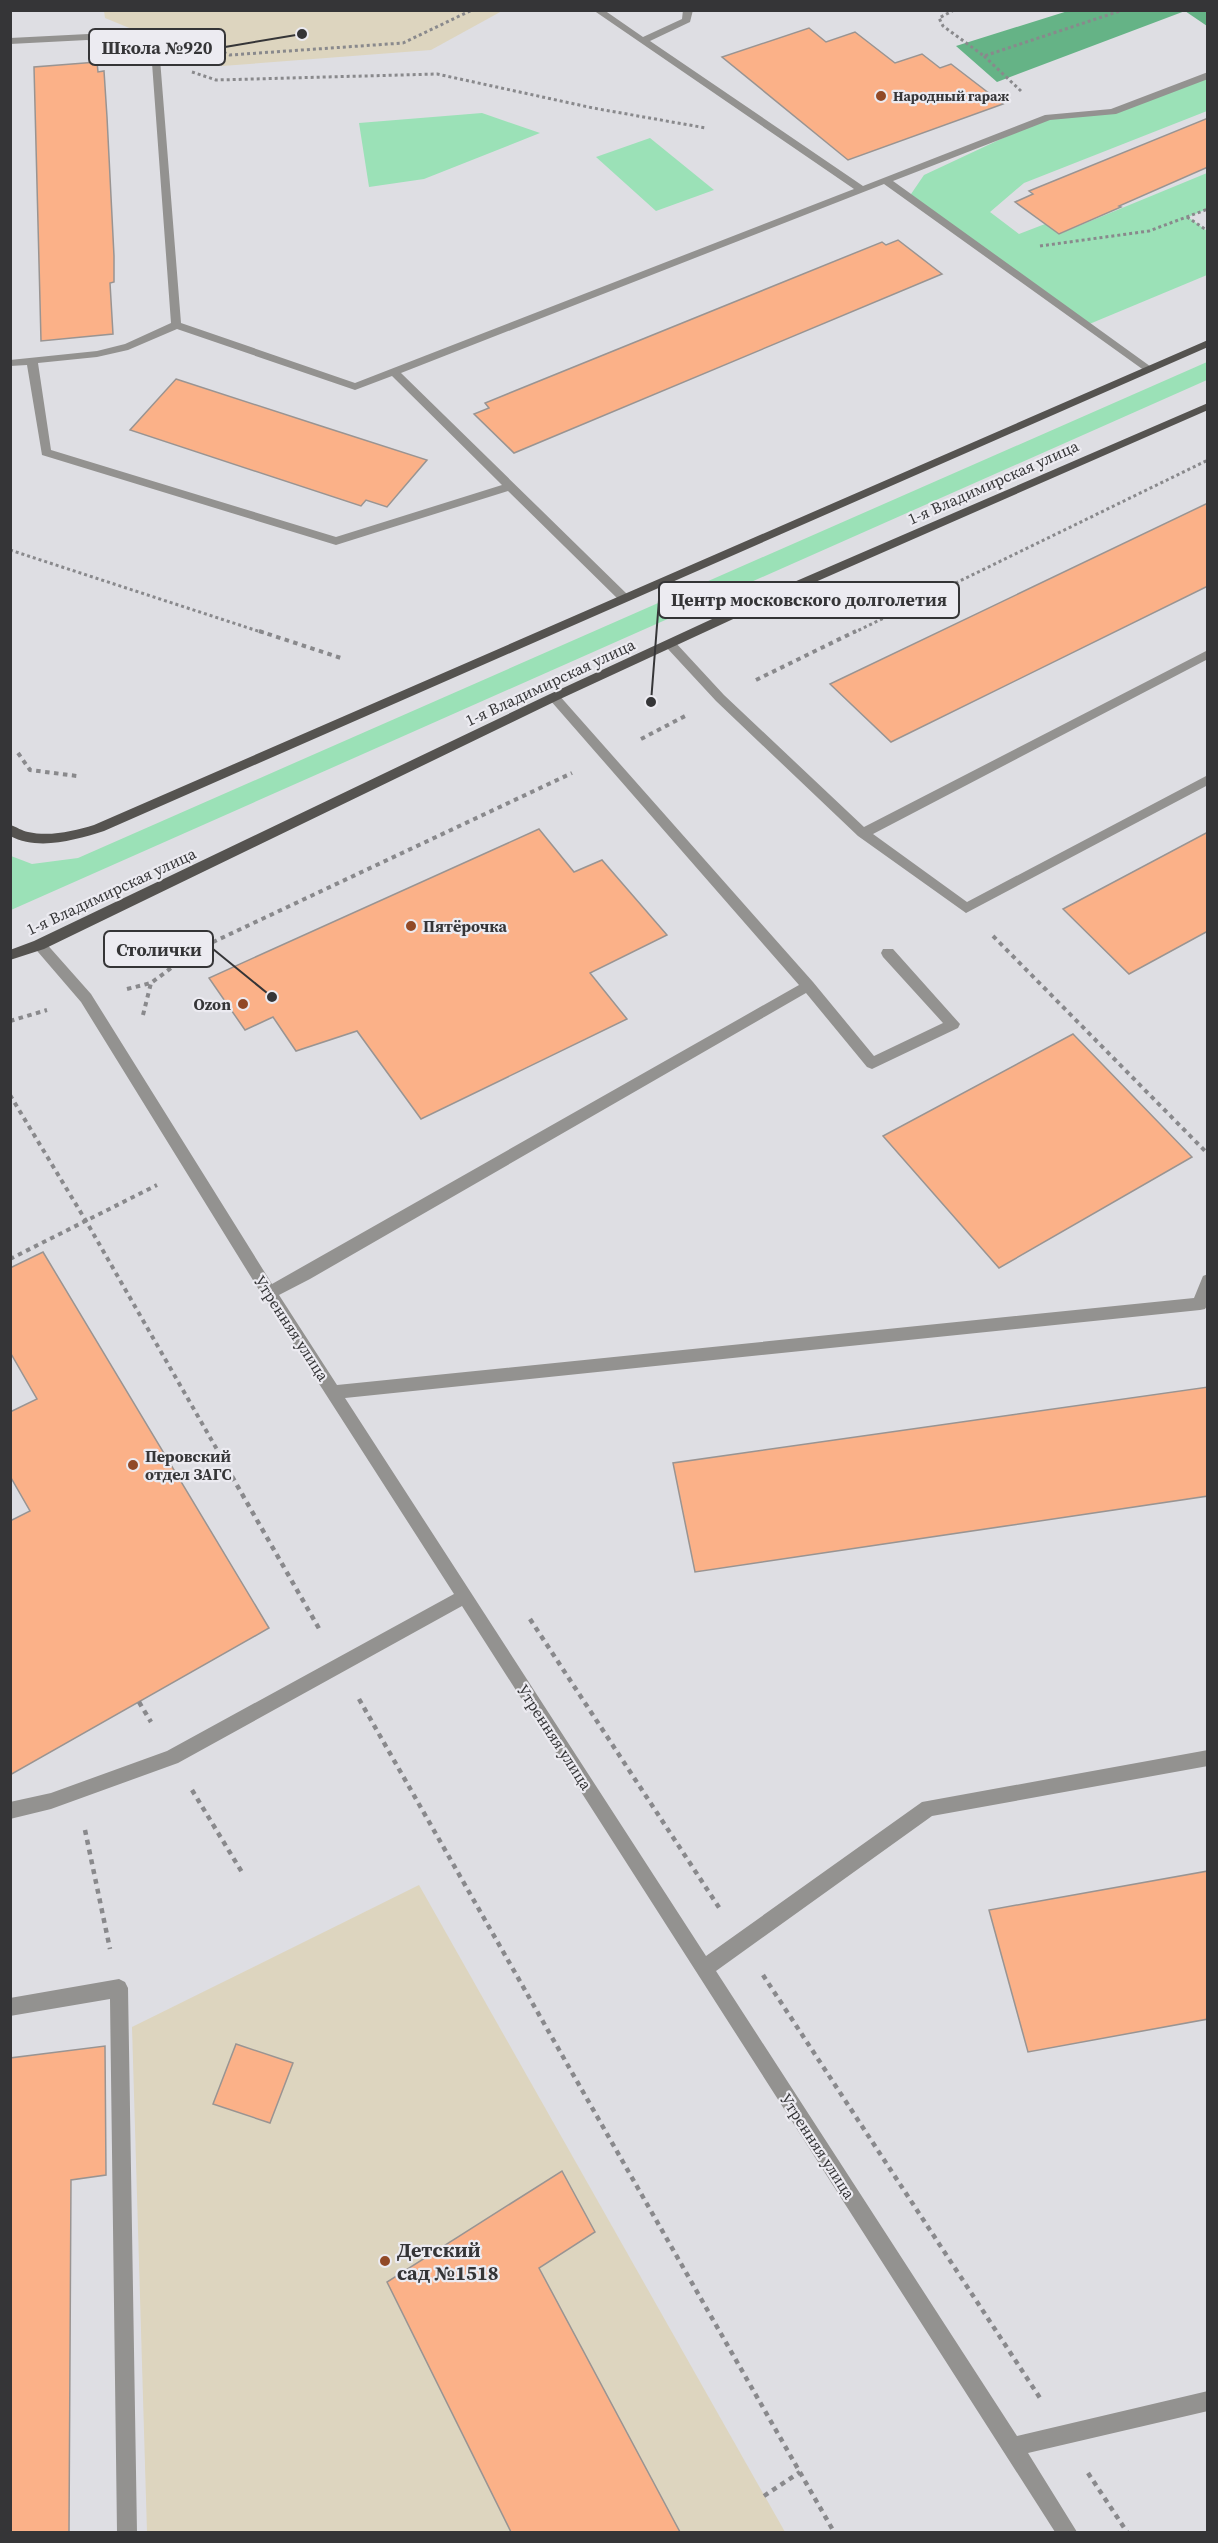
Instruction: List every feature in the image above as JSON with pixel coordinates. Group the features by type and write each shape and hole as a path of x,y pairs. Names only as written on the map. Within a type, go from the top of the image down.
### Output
{"main road":[{"path":"10,830 18,835 39,838 81,834 99,828 1208,343"},
{"name":"1-я Владимирская улица","path":"10,955 39,945 554,697 671,645 768,598 1208,406"}],"street":[{"path":"597,10 861,189"},
{"path":"643,41 687,20 688,10"},
{"path":"10,41 88,37 157,61 176,325"},
{"path":"10,363 97,354 128,347 176,325 355,387 1048,117 1113,112 1208,75"},
{"path":"885,180 1149,369"},
{"path":"32,361 46,452 336,542 510,486"},
{"path":"394,372 624,597"},
{"path":"671,645 720,698 863,832 966,908 1208,779"},
{"path":"863,832 1208,654"},
{"path":"554,697 808,986 872,1063 953,1024 888,953"},
{"name":"Утренняя улица","path":"39,945 86,998 269,1293 1067,2532"},
{"path":"269,1293 305,1275 808,986"},
{"path":"334,1392 1200,1304 1208,1280"},
{"path":"10,1811 51,1801 172,1757 465,1596"},
{"path":"703,1969 928,1808 1208,1758"},
{"path":"10,2007 119,1988 127,2532"},
{"path":"1012,2447 1208,2401"}],"path":[{"path":"168,28 230,56 403,43 472,10"},
{"path":"954,10 939,18 943,26 984,56 1048,117"},
{"path":"984,56 1123,10"},
{"path":"157,61 216,80 437,74 593,108 716,130"},
{"path":"1030,247 1149,231 1208,209"},
{"path":"1187,217 1208,231"},
{"path":"142,1018 151,983 194,951 606,757 720,698 1208,460"},
{"path":"10,550 341,658"},
{"path":"18,753 30,770 77,776"},
{"path":"966,908 1208,1154"},
{"path":"10,1095 86,1221 834,2532"},
{"path":"10,1259 191,1168"},
{"path":"530,1618 1127,2532"},
{"path":"77,1791 119,1988"},
{"path":"764,2496 800,2472"}],"shaded area":[{"path":"104,10 502,11 431,50 222,66 105,18"},
{"name":"Детский сад №1518","path":"419,1885 785,2532 147,2532 132,2027"}],"green space":[{"path":"1071,10 1207,11 1207,26 1185,11 997,82 956,46"},
{"path":"1207,75 1207,111 1024,183 990,212 1019,234 1045,224 1059,234 1207,173 1207,209 1188,217 1207,231 1207,275 1087,325 909,197 924,175 1048,117 1113,112"},
{"path":"482,113 540,133 424,179 369,187 359,123"},
{"path":"650,138 714,190 656,211 596,157"},
{"path":"1207,362 1207,380 11,910 11,856 32,864 78,858"}],"building":[{"name":"Народный гараж","path":"809,28 826,42 855,32 895,63 922,54 940,68 951,64 1003,104 848,160 722,57"},
{"path":"97,62 98,72 104,71 107,117 114,256 114,282 110,283 113,334 41,341 34,67"},
{"path":"1208,118 1208,167 1059,234 1015,202 1033,194 1029,191"},
{"path":"898,240 942,274 514,453 474,414 489,408 485,403 882,242 886,245"},
{"path":"176,379 427,460 387,507 366,500 361,506 130,430"},
{"path":"1208,503 1208,586 891,742 830,684"},
{"path":"539,829 574,872 602,860 667,935 590,973 627,1019 421,1119 357,1031 296,1051 273,1017 245,1030 209,978"},
{"path":"1208,832 1208,931 1129,974 1063,909"},
{"path":"1073,1034 1192,1157 999,1268 883,1136"},
{"path":"43,1252 269,1628 10,1775 10,1521 30,1511 10,1476 10,1412 37,1399 10,1352 10,1268"},
{"path":"1208,1387 1208,1496 695,1572 673,1463"},
{"path":"1208,1871 1208,2019 1028,2052 989,1910"},
{"path":"236,2044 293,2063 270,2123 213,2104"},
{"path":"105,2046 106,2175 71,2180 69,2532 10,2532 10,2058"},
{"path":"562,2171 595,2232 539,2268 680,2532 511,2532 387,2282"}],"place":[{"name":"Школа №920","path":"302,34"},
{"name":"Народный гараж","path":"881,96"},
{"name":"Центр московского долголетия","path":"651,702"},
{"name":"Пятёрочка","path":"411,926"},
{"name":"Столички","path":"272,997"},
{"name":"Ozon","path":"243,1004"},
{"name":"Перовский отдел ЗАГС","path":"133,1465"},
{"name":"Детский сад №1518","path":"385,2261"}]}
